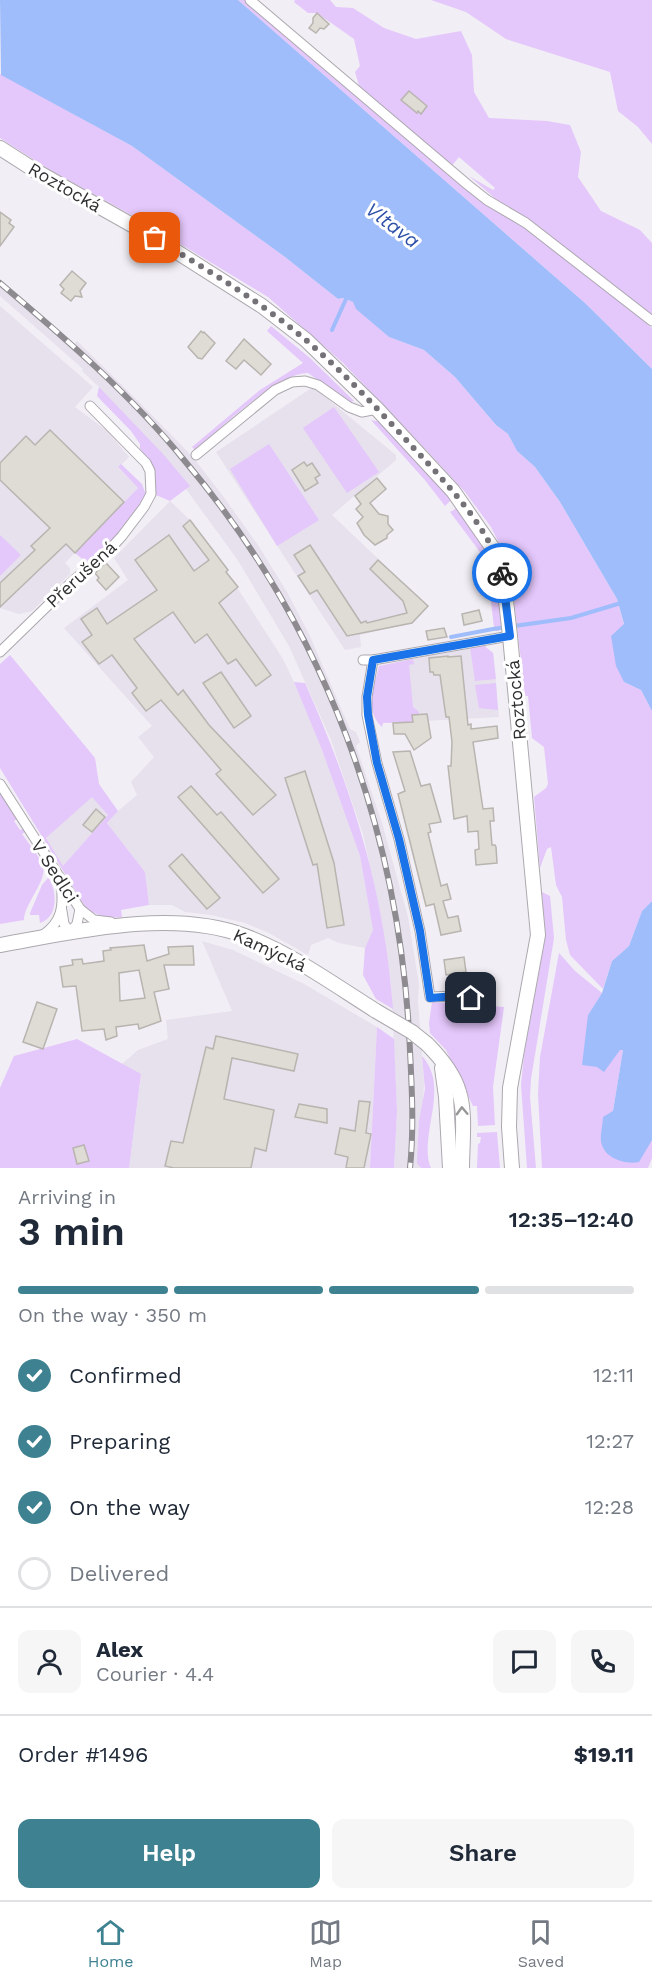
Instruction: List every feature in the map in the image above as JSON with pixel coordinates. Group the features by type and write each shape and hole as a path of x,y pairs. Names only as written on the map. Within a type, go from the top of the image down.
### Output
{"main road":[{"name":"Roztocká","path":"0,148 36,171 155,238 262,306 306,340 377,409 453,491 494,550 504,583 538,935 510,1088 509,1127 513,1150 512,1168"},
{"name":"Kamýcká","path":"0,945 70,932 177,923 210,926 243,935 275,949 412,1032 441,1060 456,1083 461,1101 462,1168"},
{"path":"441,1060 450,1168"},
{"path":"443,1168 447,1112"},
{"path":"513,1150 517,1168"}],"street":[{"path":"250,0 468,185 487,200 526,223 652,321"},
{"path":"196,455 275,390 292,382 305,381 318,386 349,407 362,412 377,409"},
{"name":"Přerušená","path":"0,652 75,579 100,560 144,507 151,494 150,471 146,463 90,406"},
{"path":"486,1000 456,996 430,998 420,931 399,839 377,763 368,715 368,660 510,636"},
{"name":"V Sedlci","path":"0,784 80,909 94,920 134,925"},
{"path":"61,882 64,924 70,932 77,924 80,909"},
{"path":"39,938 57,922 62,911"}],"shaded area":[{"path":"238,0 246,0 451,176 526,227 627,305 652,328 652,369 585,303"},
{"path":"295,0 330,0 336,7 353,8 384,28 416,39 461,31 472,55 474,92 489,118 547,121 570,125 581,152 578,177 601,211 640,230 652,243 652,320 553,239 497,200 469,176 493,190 495,188 459,157 450,168 360,89 355,72 360,66 354,39 317,13 308,13 294,2"},
{"path":"431,0 652,0 652,144 638,127 618,111 610,72 506,39 466,12"},
{"path":"0,74 132,146 285,257 338,299 343,298 353,302 357,309 389,337 424,350 455,377 496,425 508,434 517,451 535,467 560,502 617,599 624,625 624,682 641,690 652,711 652,901 642,911 629,946 612,961 603,989 570,955 566,940 562,897 556,885 551,847 547,849 540,868 534,797 548,784 544,747 532,738 512,581 506,557 491,527 465,492 343,363 268,297 144,222 50,170 0,138"},
{"path":"0,279 74,344 77,341 192,456 258,545 287,592 309,634 350,729 356,732 360,742 356,746 382,823 408,917 419,984 418,1001 424,1082 420,1168 394,1168 397,1112 391,983 382,922 363,834 331,740 289,646 237,559 186,489 98,392 99,387 82,371 83,369 0,296"},
{"path":"0,306 93,387 75,407 107,431 129,457 118,468 138,488 65,563 70,568 70,574 32,611 19,614 0,608"},
{"path":"271,326 310,358 354,401 346,400 308,373 295,375 249,404 195,450 192,447 260,390 303,363 267,331"},
{"path":"99,387 190,486 170,501 156,495 153,470 140,449 140,444 131,431 97,396"},
{"path":"313,387 396,455 396,460 332,515 428,606 412,623 360,635 361,647 345,650 216,452"},
{"path":"334,407 379,472 347,493 303,428"},
{"path":"371,420 381,422 451,500 445,506 424,479"},
{"path":"269,444 319,520 277,546 230,469"},
{"path":"121,464 142,484 146,495 120,532 86,562 75,553 138,488 118,467"},
{"path":"170,501 190,520 228,570 227,572 283,659 294,682 322,750 360,856 373,930 365,948 339,943 328,938 311,945 308,955 269,933 245,923 185,912 172,905 149,905 145,872 107,823 137,795 131,782 154,757 138,737 152,726 64,628 128,580 114,558"},
{"path":"457,508 480,542 493,568 499,601 501,625 499,631 496,631 494,627 486,560 450,512"},
{"path":"0,535 21,555 0,576"},
{"path":"482,644 493,653 499,717 387,723 379,666"},
{"path":"482,644 493,653 496,679 475,681 470,647"},
{"path":"10,655 95,758 99,784 118,811 107,823 145,872 149,905 121,910 122,917 117,918 103,916 86,908 0,768 0,664","holes":["92,797 108,815 63,866 46,838"]},
{"path":"413,659 414,664 409,665 413,707 419,714 413,715 413,722 383,723 382,727 376,720 372,706 379,666"},
{"path":"294,682 305,683 337,762 364,842 382,924 393,1009 376,999 363,975 365,948 373,930 360,856 322,750"},
{"path":"496,683 498,710 479,708 475,685"},
{"path":"0,791 17,819 14,821 20,830 23,829 25,832 22,834 39,858 43,873 24,920 0,924"},
{"path":"92,796 108,815 63,866 46,838"},
{"path":"48,878 55,898 53,910 46,920 40,923 39,915 30,915 30,913 42,885"},
{"path":"542,892 550,896 554,938 531,1079 530,1097 536,1168 527,1168 521,1085 524,1055 545,939"},
{"path":"202,941 233,950 304,984 377,1027 370,1168 129,1168 141,1075 122,1064 138,1050 168,1039 166,1020 232,1011"},
{"path":"559,953 575,971 602,993 588,1015 620,1050 623,1050 613,1111 650,1142 652,1140 652,1158 648,1168 542,1168 538,1094 540,1057"},
{"path":"432,1002 504,1007 493,1087 495,1125 478,1126 477,1106 473,1106 446,1050 430,1033"},
{"path":"377,1027 394,1039 397,1112 394,1168 370,1168"},
{"path":"77,1039 141,1074 129,1168 0,1168 0,1088 14,1056"},
{"path":"422,1056 430,1069 434,1082 428,1141 431,1168 421,1168 417,1163 419,1121 425,1089"},
{"path":"497,1132 500,1168 477,1168 478,1144 481,1137 477,1137 477,1133"}],"water":[{"name":"Vltava","path":"0,0 238,0 585,303 652,369 652,711 641,690 624,682 616,666 611,636 624,624 617,599 560,502 535,467 517,451 508,434 496,425 455,377 424,350 389,337 356,309 353,302 343,298 338,299 285,257 132,146 1,75"},
{"path":"652,901 652,1140 639,1162 633,1163 610,1156 603,1147 601,1138 603,1117 613,1111 623,1050 620,1050 604,1072 597,1067 582,1065 588,1015 602,993 612,961 629,946 642,911"}],"building":[{"path":"317,13 329,24 324,29 320,28 316,33 309,28"},
{"path":"409,91 427,106 421,114 401,100"},
{"path":"0,212 11,220 9,223 14,227 0,246"},
{"path":"72,271 86,283 80,291 82,297 75,296 71,301 61,293 64,289 60,285"},
{"path":"201,331 215,343 202,359 198,358 188,347"},
{"path":"244,339 271,364 261,375 244,360 236,369 226,361"},
{"path":"50,430 124,502 75,553 66,544 0,607 0,583 35,550 31,546 50,528 0,480 0,463 26,436 35,445"},
{"path":"304,462 307,466 312,463 320,475 315,478 318,483 305,491 292,470"},
{"path":"377,478 386,489 370,503 379,514 388,516 388,524 393,530 387,538 375,545 364,535 357,523 363,517 356,509 361,504 355,496"},
{"path":"190,520 238,587 219,603 271,675 256,686 236,659 228,664 207,634 195,643 173,612 134,639 178,695 183,690 209,725 276,795 253,815 216,774 221,770 161,700 146,711 132,693 137,688 112,655 99,664 82,642 92,635 81,619 97,608 107,624 157,590 135,560 169,535 194,571 209,560 183,526"},
{"path":"310,545 361,623 407,613 403,601 370,569 378,560 428,606 412,623 347,636 317,590 310,594 298,576 305,572 294,555"},
{"path":"106,563 119,577 106,590 97,580 99,578 95,573"},
{"path":"479,610 482,621 464,625 462,614"},
{"path":"444,628 447,637 428,640 426,631"},
{"path":"461,656 468,725 471,724 471,729 497,726 498,738 473,742 483,809 493,808 494,821 490,821 492,845 496,847 497,863 476,865 475,850 479,849 478,831 468,832 467,816 454,819 448,766 451,766 452,742 449,717 446,717 440,675 430,672 429,658"},
{"path":"221,672 251,716 234,728 203,683"},
{"path":"427,714 431,738 414,750 405,734 394,734 393,723 413,722 412,715"},
{"path":"410,751 421,786 430,784 441,822 429,824 431,832 428,833 441,886 447,884 451,899 443,901 448,918 458,916 461,931 441,935 434,904 426,906 398,794 405,791 393,752"},
{"path":"305,771 334,863 344,925 327,928 317,864 313,865 285,778"},
{"path":"191,786 217,815 221,812 279,879 263,893 178,797"},
{"path":"96,809 105,817 92,832 83,825"},
{"path":"182,854 220,898 207,909 169,866"},
{"path":"144,945 147,961 169,954 168,947 193,946 194,965 164,965 169,989 154,992 161,1021 139,1029 138,1024 116,1027 117,1036 106,1040 104,1029 82,1031 76,986 63,987 60,967 73,965 72,960 82,959 83,964 104,961 103,951 111,950 110,948","holes":["139,970 145,998 120,1001 119,973"]},
{"path":"464,957 466,972 446,975 444,960"},
{"path":"37,1002 57,1009 43,1049 23,1042"},
{"path":"216,1036 298,1054 294,1071 232,1058 224,1099 274,1110 266,1151 255,1148 251,1168 165,1166 171,1141 183,1143 206,1047 213,1049"},
{"path":"359,1101 370,1102 366,1133 371,1134 364,1168 346,1168 348,1157 335,1154 340,1128 355,1131"},
{"path":"299,1104 327,1109 327,1123 295,1117"},
{"path":"84,1145 89,1161 77,1164 73,1148"}],"waterway":[{"path":"332,330 346,299"},
{"path":"451,637 571,618 621,603"}],"railway":[{"path":"0,283 119,389 184,460 234,524 278,592 315,663 346,736 372,812 391,890 403,970 410,1051 412,1095 410,1168"}],"way so far":[{"path":"155,238 262,306 306,340 333,365 453,491 494,550 502,573"}],"route":[{"path":"471,998 456,996 430,998 420,931 399,839 377,763 367,697 373,660 510,636 502,573"}]}
